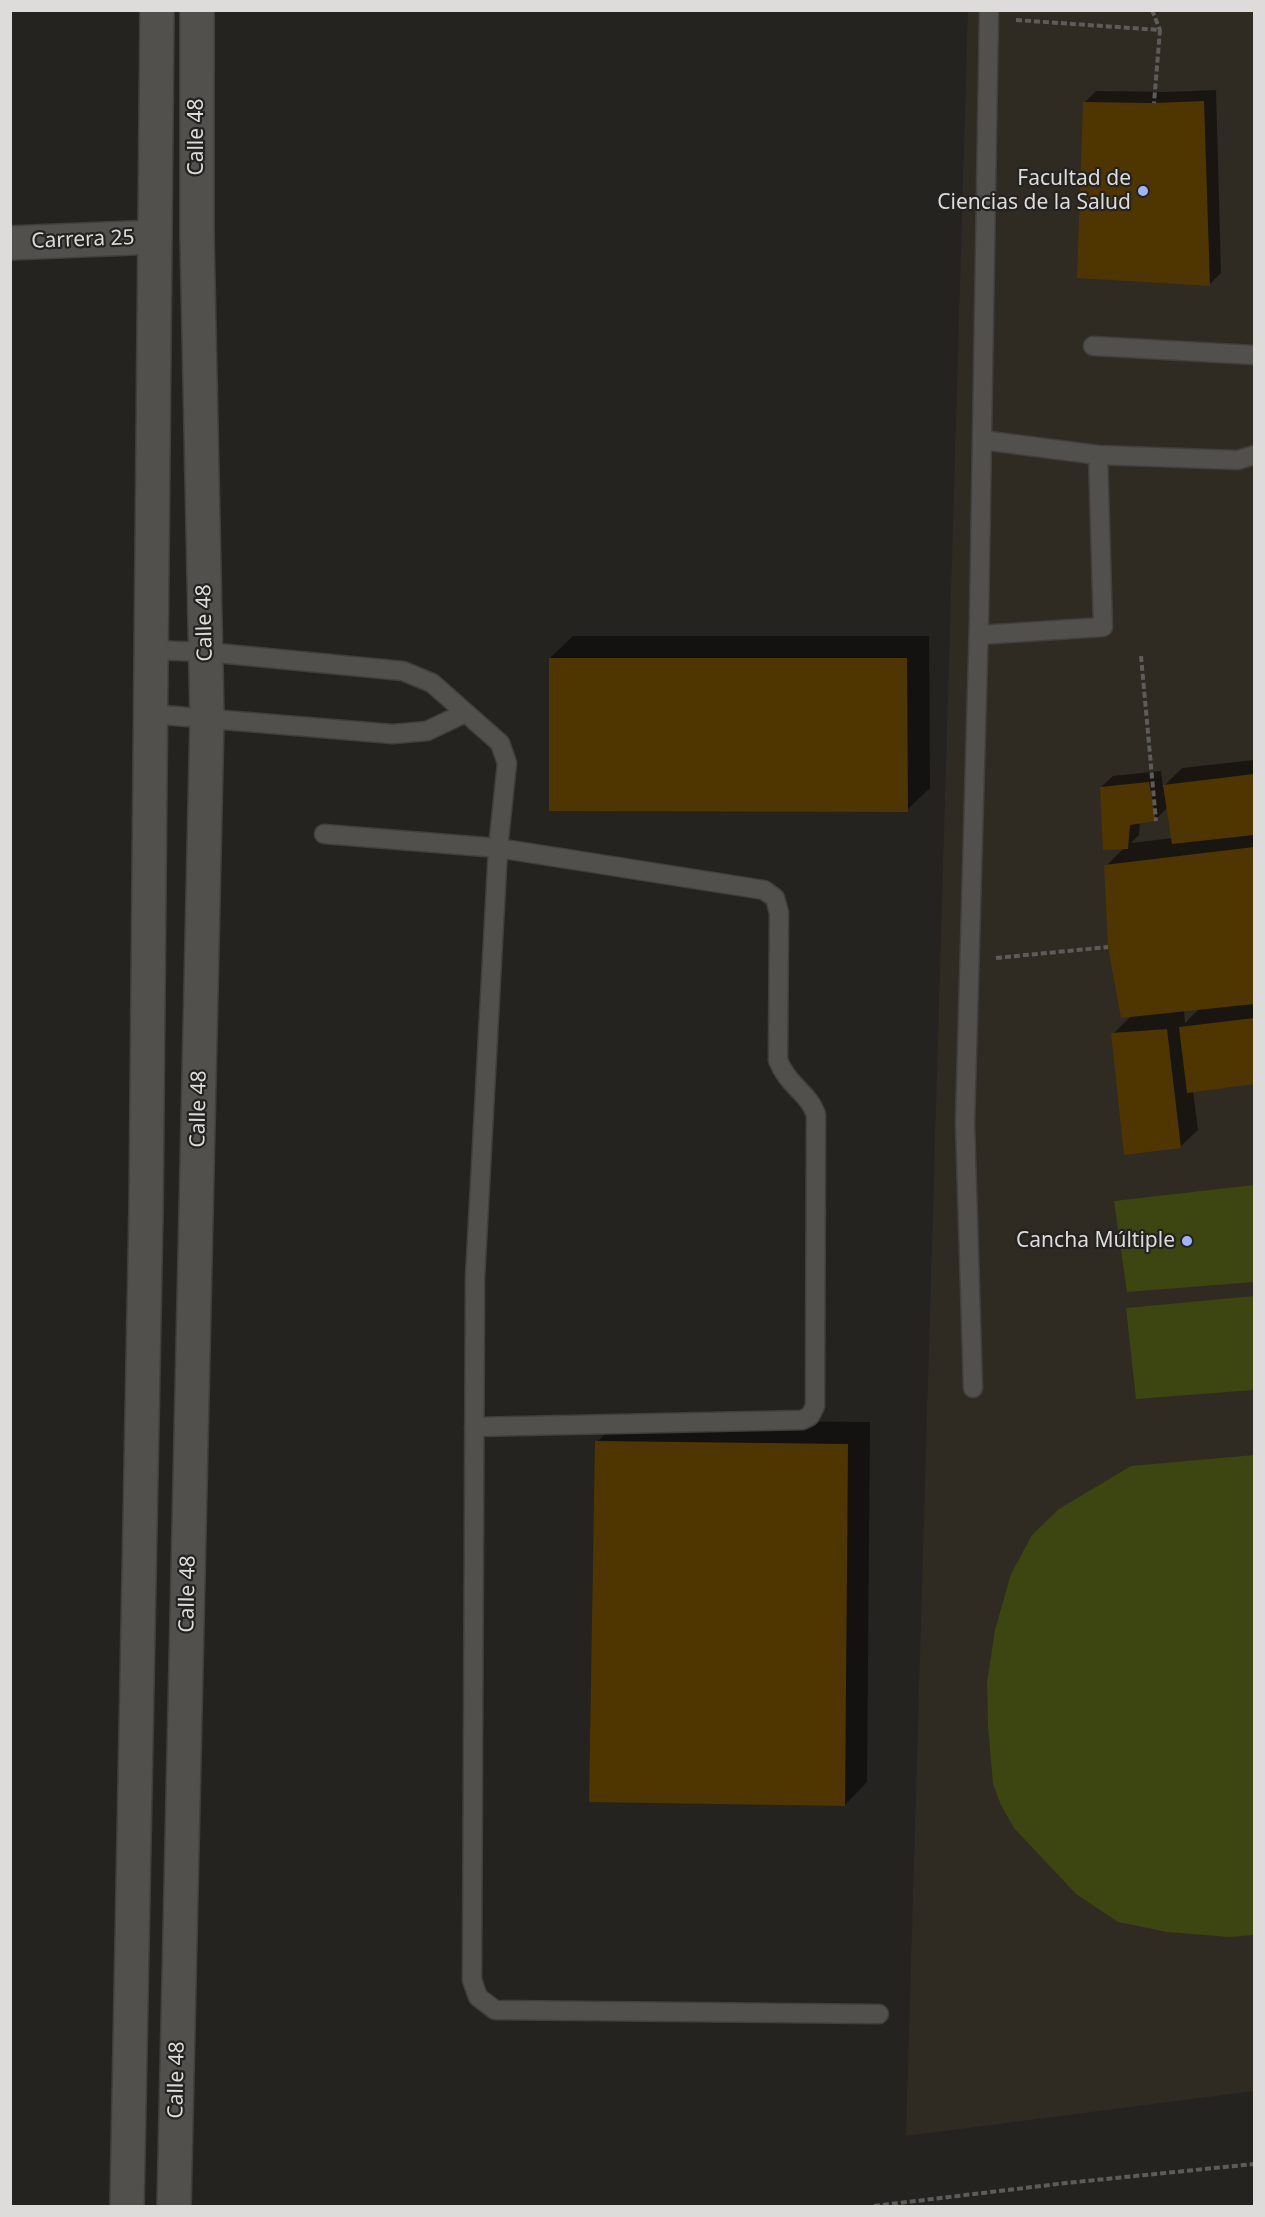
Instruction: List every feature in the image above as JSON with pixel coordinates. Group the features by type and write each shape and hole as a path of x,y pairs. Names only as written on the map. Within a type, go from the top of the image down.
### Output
{"main road":[{"name":"Calle 48","path":"127,2206 146,1209 157,10"},
{"name":"Calle 48","path":"174,2206 207,718 197,235 197,10"},
{"name":"Carrera 25","path":"10,243 155,237"}],"lane":[{"path":"973,1388 965,1123 979,635 989,14"},
{"path":"1093,346 1254,355"},
{"path":"982,440 1098,455 1238,460 1254,455"},
{"path":"979,635 1103,627 1098,455"},
{"path":"152,650 206,652 403,670 432,683 500,744 507,763 498,848 475,1278 472,1980 478,1997 495,2010 879,2014"},
{"path":"151,714 393,734 427,731 465,713"},
{"path":"324,834 498,848 764,890 775,898 779,913 778,1060 783,1073 813,1105 816,1115 815,1406 810,1416 802,1420 474,1427"}],"path":[{"path":"1152,10 1160,30 1154,103"},
{"path":"989,14 1160,30"},
{"path":"1141,656 1156,821"},
{"path":"969,961 1108,947"},
{"path":"874,2206 1254,2164"}],"shaded area":[{"path":"968,11 1254,11 1254,2091 906,2136"}],"green space":[{"name":"Cancha Múltiple","path":"1254,1185 1254,1282 1127,1292 1114,1201"},
{"name":"Cancha Múltiple","path":"1254,1296 1254,1390 1136,1399 1126,1308"},
{"path":"1254,1455 1254,1935 1229,1937 1167,1932 1118,1922 1076,1894 1014,1828 1001,1805 993,1784 987,1682 995,1630 1011,1574 1032,1535 1059,1509 1131,1466"}],"building":[{"name":"Facultad de Ciencias de la Salud","path":"1204,101 1210,286 1077,278 1083,102"},
{"path":"549,658 907,658 908,812 549,811"},
{"path":"1254,774 1254,835 1172,844 1163,785"},
{"path":"1149,782 1156,821 1130,825 1128,849 1103,850 1100,787"},
{"path":"1254,847 1254,1004 1121,1018 1108,947 1104,865"},
{"path":"1254,1018 1254,1084 1187,1093 1179,1027"},
{"path":"1167,1029 1181,1148 1124,1155 1111,1033"},
{"path":"595,1441 848,1444 845,1806 589,1802"}],"place":[{"name":"Facultad de Ciencias de la Salud","path":"1143,191"},
{"name":"Cancha Múltiple","path":"1187,1241"}]}
